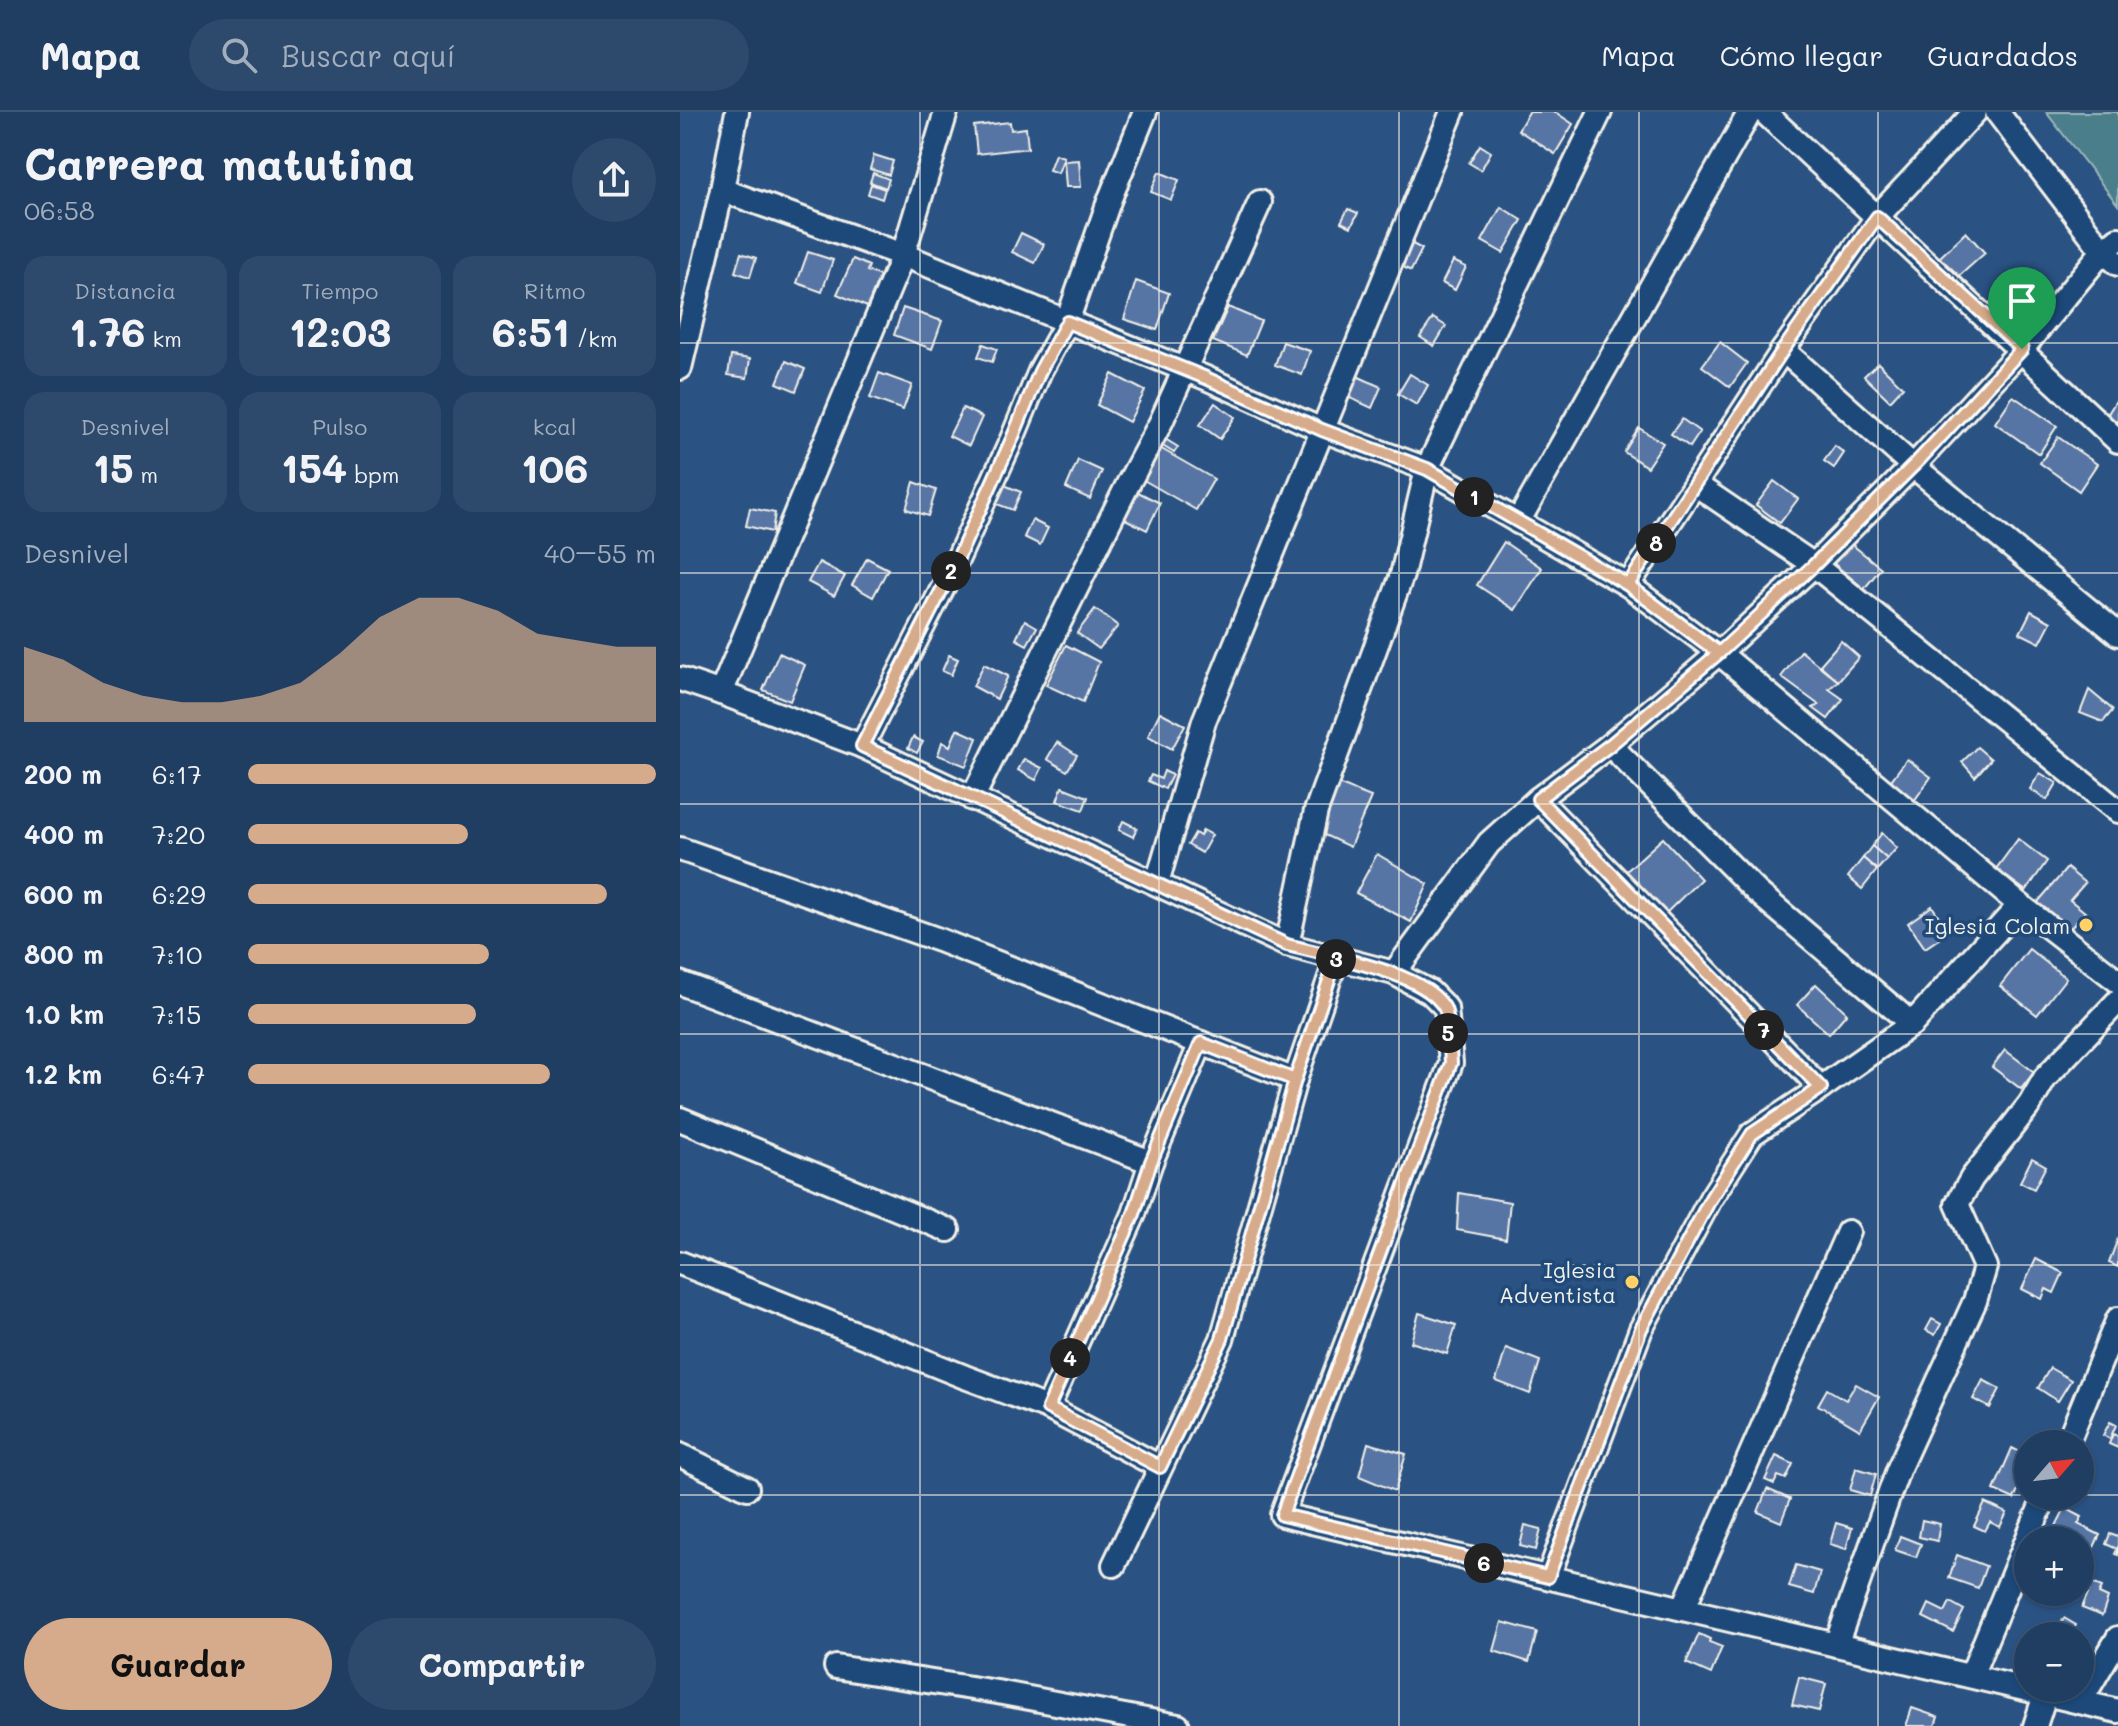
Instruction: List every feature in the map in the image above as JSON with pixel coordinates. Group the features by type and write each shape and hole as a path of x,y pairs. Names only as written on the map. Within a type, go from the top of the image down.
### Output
{"street":[{"path":"680,368 737,112"},
{"path":"721,693 903,255 946,112"},
{"path":"862,746 958,558 1040,371 1067,322 1109,201 1145,112"},
{"path":"1157,883 1204,721 1452,112"},
{"path":"1287,945 1316,811 1402,575 1427,469 1600,112"},
{"path":"1518,522 1750,112"},
{"path":"1764,112 2118,441"},
{"path":"1628,585 1783,350 1877,217 1975,112"},
{"path":"1394,973 1489,843 1538,799 1610,745 1719,653 1814,565 1913,466 2113,251 1997,112"},
{"path":"722,190 903,255 1184,369 1322,430 1427,469 1628,585 1719,653 2020,905 2118,981"},
{"path":"972,799 1161,422 1260,202"},
{"path":"1783,350 1913,466 2118,634"},
{"path":"1695,484 1814,565 2118,811"},
{"path":"680,679 862,746 1287,945 1394,973 1430,992 1446,1008 1451,1063 1282,1515 2014,1687"},
{"path":"1610,745 1757,892 1912,1024"},
{"path":"1538,799 1821,1088"},
{"path":"680,849 939,940 1295,1080"},
{"path":"1548,1577 1641,1329 1711,1198 1752,1134 1912,1024 2020,905"},
{"path":"1114,1565 1222,1339 1295,1080 1337,957"},
{"path":"680,983 1151,1162"},
{"path":"1836,1645 1898,1470 1975,1301 1985,1267 1957,1204 1972,1178 2030,1104 2045,1078 2118,1001"},
{"path":"1048,1408 1134,1214 1151,1162 1201,1043"},
{"path":"680,1119 948,1230"},
{"path":"1683,1609 1848,1232"},
{"path":"680,1263 1048,1408 1160,1467"},
{"path":"2073,1430 2118,1319"},
{"path":"680,1455 747,1488"},
{"path":"1971,1676 2039,1510"},
{"path":"2094,1678 2118,1638"},
{"path":"836,1667 997,1692 1178,1726"},
{"path":"2035,1726 2043,1702"},
{"path":"2080,1702 2118,1711"}],"green space":[{"path":"2046,112 2118,112 2118,205"}],"building":[{"path":"1529,112 1555,112 1573,124 1555,154 1518,130"},
{"path":"1010,122 1011,130 1026,128 1028,148 977,154 974,126"},
{"path":"1480,145 1491,152 1481,170 1469,163"},
{"path":"1055,154 1064,157 1058,173 1049,170"},
{"path":"874,155 893,161 889,175 870,169"},
{"path":"1079,160 1081,187 1066,187 1064,161"},
{"path":"1159,172 1179,180 1171,200 1151,192"},
{"path":"873,173 889,179 886,188 870,182"},
{"path":"871,184 885,189 882,199 868,194"},
{"path":"1501,207 1522,220 1503,253 1482,241"},
{"path":"1348,209 1358,213 1351,227 1341,222"},
{"path":"1966,232 1985,253 1957,278 1939,258"},
{"path":"1021,233 1044,244 1035,263 1012,252"},
{"path":"1405,240 1422,249 1411,271 1393,262"},
{"path":"808,252 833,260 822,292 797,283"},
{"path":"741,253 756,258 750,277 735,272"},
{"path":"853,259 869,266 867,271 880,276 867,307 837,294"},
{"path":"1453,261 1466,267 1455,290 1442,283"},
{"path":"1136,281 1169,293 1157,330 1124,319"},
{"path":"1228,307 1261,321 1247,355 1213,341"},
{"path":"903,308 942,321 932,349 894,335"},
{"path":"1433,318 1446,326 1434,346 1420,337"},
{"path":"1283,342 1310,351 1302,375 1275,365"},
{"path":"1720,342 1747,363 1730,387 1702,366"},
{"path":"983,344 997,349 992,362 978,357"},
{"path":"731,356 750,359 747,378 728,375"},
{"path":"786,361 805,369 796,391 777,383"},
{"path":"1878,363 1903,387 1890,401 1864,376"},
{"path":"879,373 912,385 903,410 870,398"},
{"path":"1112,374 1145,391 1129,422 1097,405"},
{"path":"1410,374 1428,385 1417,405 1398,394"},
{"path":"1357,376 1381,387 1372,408 1348,397"},
{"path":"2013,396 2057,426 2039,454 1995,423"},
{"path":"2118,399 2118,425 2106,417"},
{"path":"1215,403 1235,417 1220,439 1200,425"},
{"path":"963,408 982,417 969,446 949,436"},
{"path":"1682,419 1700,432 1690,447 1671,434"},
{"path":"1639,428 1663,443 1647,467 1624,452"},
{"path":"2058,437 2097,464 2079,491 2040,463"},
{"path":"1165,439 1178,447 1174,453 1161,445"},
{"path":"1835,446 1844,453 1834,468 1824,461"},
{"path":"1158,447 1214,479 1196,510 1140,478"},
{"path":"1078,460 1102,471 1090,499 1066,488"},
{"path":"1774,481 1798,499 1780,523 1756,505"},
{"path":"914,482 936,490 928,516 906,509"},
{"path":"1002,484 1021,492 1013,510 994,503"},
{"path":"1136,491 1160,503 1147,530 1123,518"},
{"path":"750,508 775,513 772,532 746,526"},
{"path":"1032,520 1048,528 1040,545 1024,537"},
{"path":"1504,542 1542,568 1515,610 1477,585"},
{"path":"1850,543 1881,568 1864,589 1833,563"},
{"path":"867,558 888,569 873,597 852,585"},
{"path":"819,562 845,576 834,596 808,582"},
{"path":"1095,609 1118,626 1099,649 1077,633"},
{"path":"2031,611 2051,622 2040,643 2020,633"},
{"path":"1025,620 1037,627 1027,645 1016,639"},
{"path":"1841,641 1859,657 1838,681 1820,665"},
{"path":"1066,645 1099,662 1083,702 1046,685"},
{"path":"1801,651 1838,681 1829,689 1843,699 1828,719 1813,708 1819,705 1781,677"},
{"path":"779,653 805,665 790,701 763,690"},
{"path":"949,655 958,659 951,675 942,671"},
{"path":"984,664 1008,676 997,699 973,686"},
{"path":"2089,690 2113,710 2103,722 2080,713"},
{"path":"1160,712 1185,725 1172,749 1148,736"},
{"path":"957,729 977,738 966,766 938,755 942,742 950,746"},
{"path":"913,737 923,742 917,753 908,748"},
{"path":"1057,742 1077,755 1067,771 1047,759"},
{"path":"1977,747 1991,759 1975,777 1962,762"},
{"path":"1024,759 1042,768 1036,780 1018,770"},
{"path":"1907,759 1931,777 1914,801 1889,783"},
{"path":"1164,771 1172,775 1165,789 1148,781 1151,775 1161,779"},
{"path":"2040,773 2057,783 2047,800 2030,789"},
{"path":"1338,784 1371,797 1350,847 1318,832"},
{"path":"1062,787 1088,797 1083,810 1057,801"},
{"path":"1123,821 1137,828 1133,837 1119,830"},
{"path":"1203,830 1212,835 1202,853 1188,845 1195,833 1200,836"},
{"path":"1882,833 1897,848 1887,859 1872,846"},
{"path":"1663,838 1701,879 1662,917 1622,875"},
{"path":"2018,839 2047,861 2026,891 1996,869"},
{"path":"1872,846 1887,859 1877,870 1863,858"},
{"path":"1377,854 1428,884 1411,922 1356,893"},
{"path":"1863,858 1877,870 1862,889 1848,877"},
{"path":"2067,868 2085,883 2070,900 2085,912 2069,930 2037,903"},
{"path":"1932,906 1949,932 1925,948 1908,923"},
{"path":"2029,949 2066,978 2037,1015 2000,986"},
{"path":"1816,984 1847,1013 1829,1034 1797,1005"},
{"path":"2005,1050 2034,1072 2021,1089 1992,1067"},
{"path":"2032,1158 2046,1166 2034,1189 2020,1182"},
{"path":"1459,1193 1510,1202 1506,1239 1457,1230"},
{"path":"2118,1238 2118,1267 2109,1263"},
{"path":"2036,1259 2063,1273 2054,1293 2046,1289 2042,1299 2022,1289"},
{"path":"1419,1313 1456,1325 1447,1354 1411,1342"},
{"path":"1932,1319 1941,1324 1935,1335 1926,1330"},
{"path":"1506,1348 1540,1361 1530,1394 1496,1381"},
{"path":"2050,1368 2071,1380 2058,1401 2038,1388"},
{"path":"1983,1380 2000,1389 1990,1408 1973,1399"},
{"path":"1856,1384 1879,1397 1860,1430 1818,1405 1827,1389 1846,1400"},
{"path":"2110,1422 2116,1425 2110,1439 2103,1435"},
{"path":"2113,1434 2118,1436 2118,1448 2109,1444"},
{"path":"1368,1443 1406,1454 1395,1491 1359,1476"},
{"path":"2012,1448 2014,1499 1994,1490"},
{"path":"1776,1456 1793,1464 1786,1479 1778,1476 1774,1484 1765,1480"},
{"path":"1856,1468 1876,1474 1870,1496 1850,1490"},
{"path":"1767,1489 1790,1499 1781,1522 1758,1512"},
{"path":"1985,1503 2007,1513 2000,1527 1990,1522 1985,1531 1974,1526"},
{"path":"2064,1510 2082,1517 2078,1524 2082,1526 2056,1526"},
{"path":"1922,1520 1940,1524 1937,1541 1919,1537"},
{"path":"1836,1523 1852,1528 1846,1549 1830,1544"},
{"path":"1525,1525 1541,1529 1536,1550 1520,1546"},
{"path":"2094,1532 2100,1535 2094,1547"},
{"path":"2110,1534 2118,1537 2118,1555 2115,1554 2117,1549 2106,1544"},
{"path":"1900,1536 1921,1544 1916,1557 1895,1550"},
{"path":"1957,1555 1986,1566 1978,1588 1949,1578"},
{"path":"1796,1565 1820,1572 1814,1594 1789,1587"},
{"path":"2094,1584 2102,1587 2099,1594 2108,1598 2102,1616 2082,1608 2094,1606"},
{"path":"1950,1602 1964,1610 1953,1632 1923,1617 1929,1604 1945,1612"},
{"path":"1502,1622 1537,1632 1529,1662 1494,1651"},
{"path":"1699,1634 1722,1647 1711,1674 1686,1663"},
{"path":"1799,1677 1826,1684 1819,1711 1792,1705"},
{"path":"1912,1708 1938,1717 1935,1726 1906,1726"}],"place":[{"name":"Iglesia Colam","path":"2086,925"},
{"name":"Iglesia Adventista","path":"1632,1282"}],"route":[{"path":"2022,349 1877,217 1783,350 1628,585 1719,653 1610,745 1538,799 1821,1088 1752,1134 1711,1198 1641,1329 1548,1577 1282,1515 1451,1063 1446,1008 1430,992 1394,973 1337,957 1316,1019 1295,1080 1201,1043 1151,1162 1134,1214 1048,1408 1160,1467 1222,1339 1295,1080 1337,957 1287,945 862,746 958,558 1040,371 1067,322 1206,378 1322,430 1427,469 1628,585 1719,653 1814,565 1919,460 2022,349"}]}
